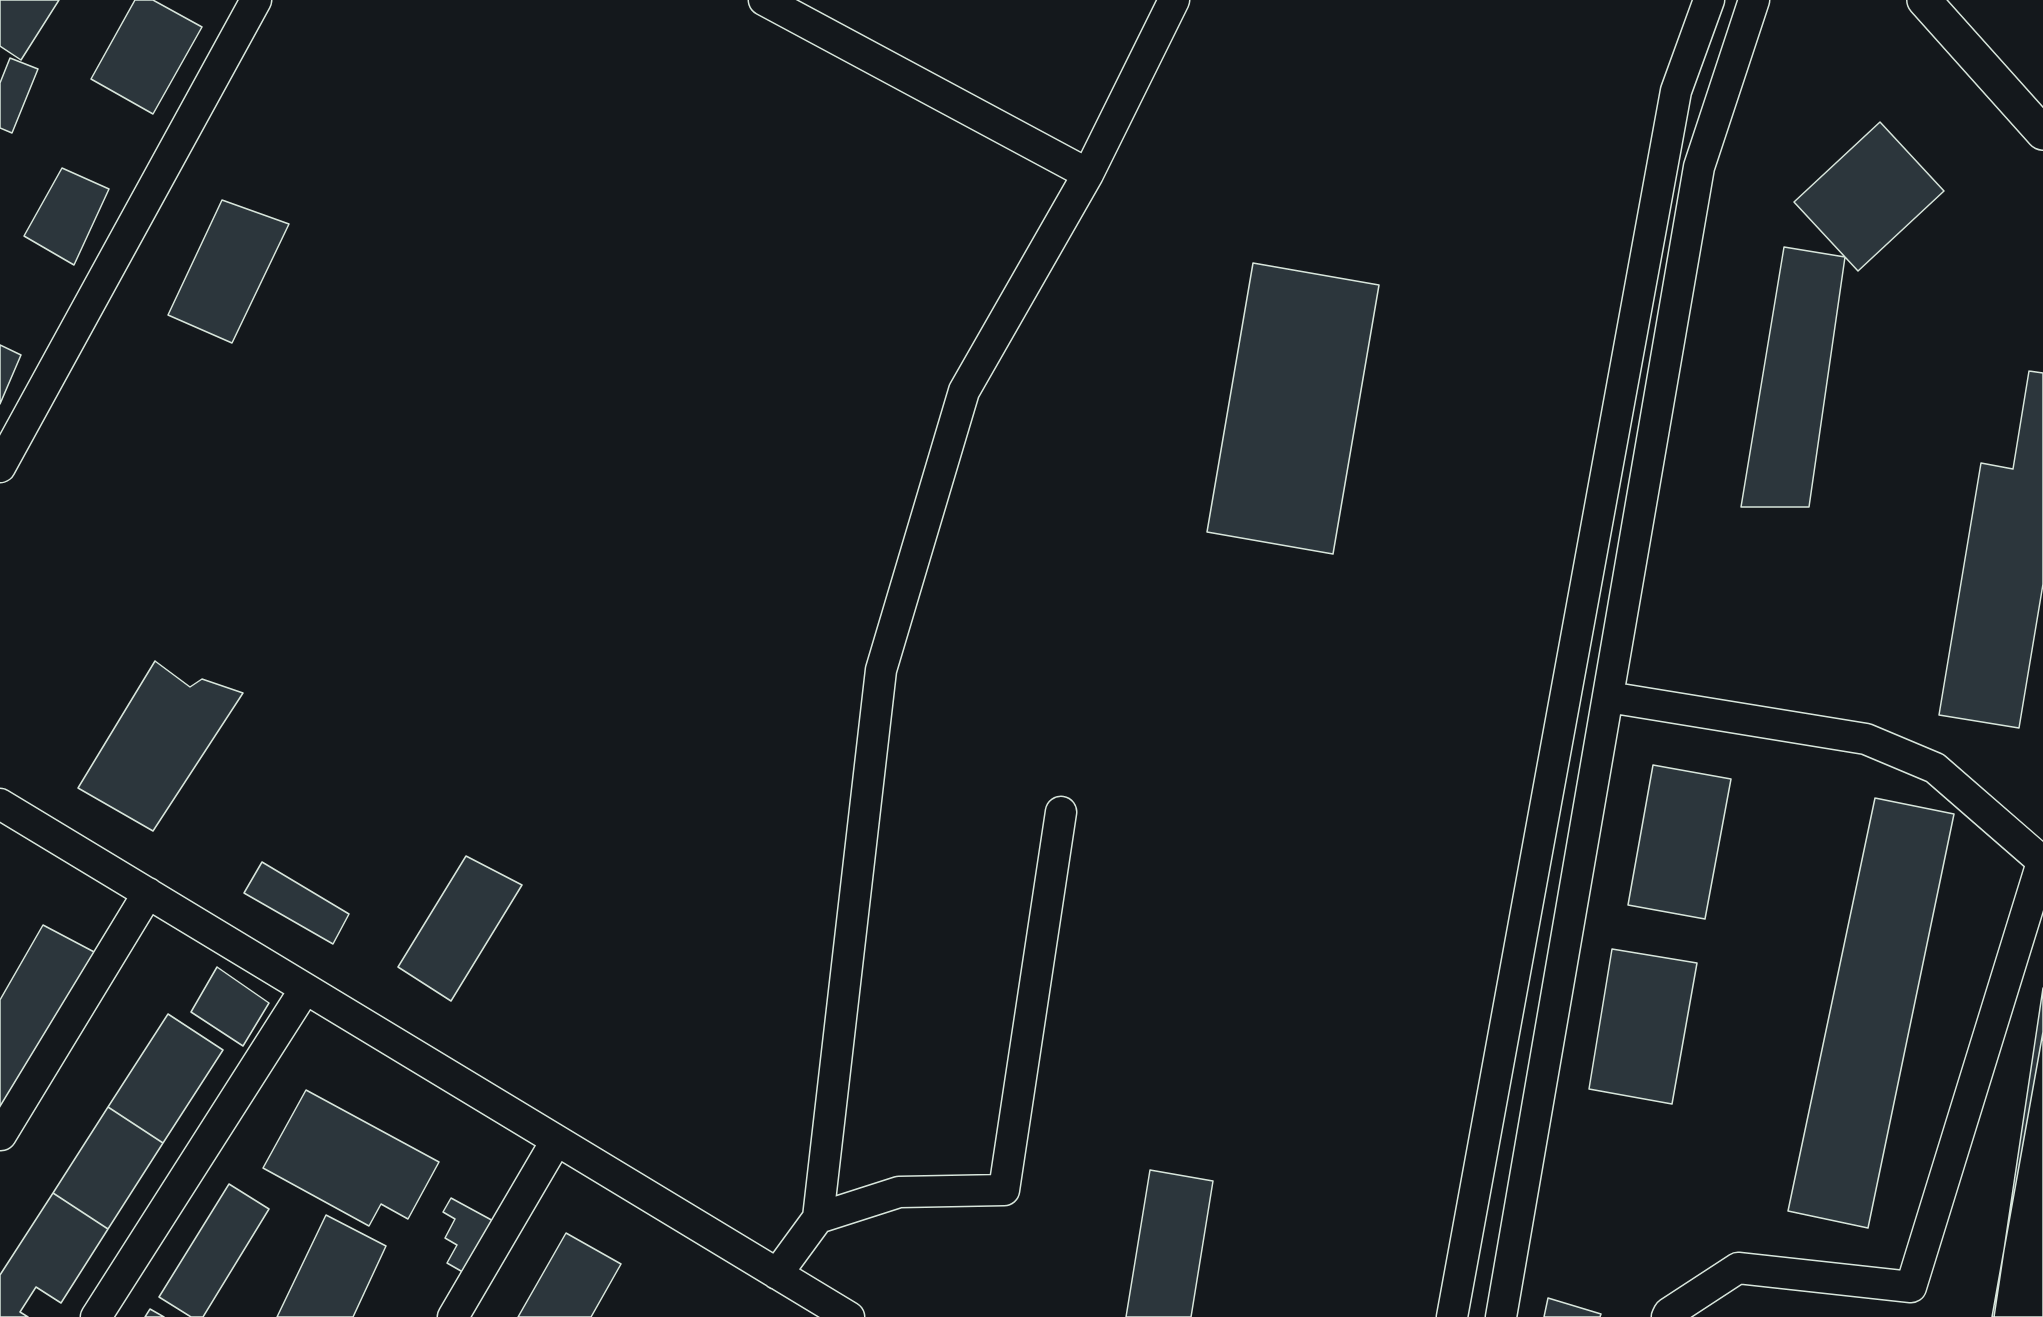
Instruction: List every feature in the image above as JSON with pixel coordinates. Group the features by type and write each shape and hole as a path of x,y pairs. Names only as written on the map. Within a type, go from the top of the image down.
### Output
{"main road":[{"path":"1924,0 2043,133"}],"street":[{"path":"0,467 256,0"},
{"path":"764,0 1088,174"},
{"path":"777,1274 818,1218 881,670 964,391 1088,174 1174,0"},
{"path":"1452,1317 1676,91 1709,0"},
{"path":"1501,1317 1699,167 1754,0"},
{"path":"1608,697 1866,739 1935,768 2043,861 1911,1287 1738,1268 1669,1313 1667,1317"},
{"path":"0,804 849,1317"},
{"path":"818,1218 899,1192 1004,1190 1061,812"},
{"path":"1,1135 148,894"},
{"path":"96,1317 305,989"},
{"path":"453,1317 556,1140"}],"building":[{"path":"0,0 59,0 21,60 0,46"},
{"path":"135,0 153,0 202,27 153,114 91,79"},
{"path":"10,58 38,69 12,133 0,128 0,83"},
{"path":"1880,122 1944,191 1858,271 1794,202"},
{"path":"62,168 109,189 74,265 24,236"},
{"path":"222,200 289,224 232,343 168,315"},
{"path":"1784,247 1845,257 1809,507 1741,507"},
{"path":"1253,263 1379,285 1333,554 1207,532"},
{"path":"0,345 21,355 0,404"},
{"path":"2029,371 2043,373 2043,584 2019,728 1939,715 1981,463 2013,469"},
{"path":"155,661 190,687 202,679 243,693 153,831 78,788"},
{"path":"1653,765 1731,779 1705,919 1628,905"},
{"path":"1875,798 1954,814 1868,1228 1788,1211"},
{"path":"466,856 522,885 451,1001 398,967"},
{"path":"262,862 349,914 333,944 244,893"},
{"path":"43,925 98,954 7,1108 0,1105 0,1000"},
{"path":"1612,949 1697,963 1672,1104 1589,1089"},
{"path":"217,967 269,1003 243,1046 191,1012"},
{"path":"2043,988 2043,1317 1994,1317"},
{"path":"168,1014 223,1050 163,1143 108,1107"},
{"path":"2043,1032 2043,1317 1992,1317"},
{"path":"306,1090 439,1162 408,1219 381,1204 369,1226 263,1168"},
{"path":"108,1107 163,1143 108,1229 53,1193"},
{"path":"1150,1170 1213,1181 1191,1317 1126,1317"},
{"path":"229,1184 269,1209 203,1317 191,1317 159,1297"},
{"path":"53,1193 108,1229 61,1303 36,1287 20,1312 28,1317 0,1317 0,1275"},
{"path":"451,1198 497,1223 468,1275 447,1263 457,1245 445,1238 455,1219 443,1212"},
{"path":"326,1215 386,1246 353,1317 277,1317"},
{"path":"566,1233 621,1264 591,1317 518,1317"},
{"path":"1548,1298 1601,1314 1600,1317 1544,1317"},
{"path":"150,1309 164,1317 145,1317"}]}
